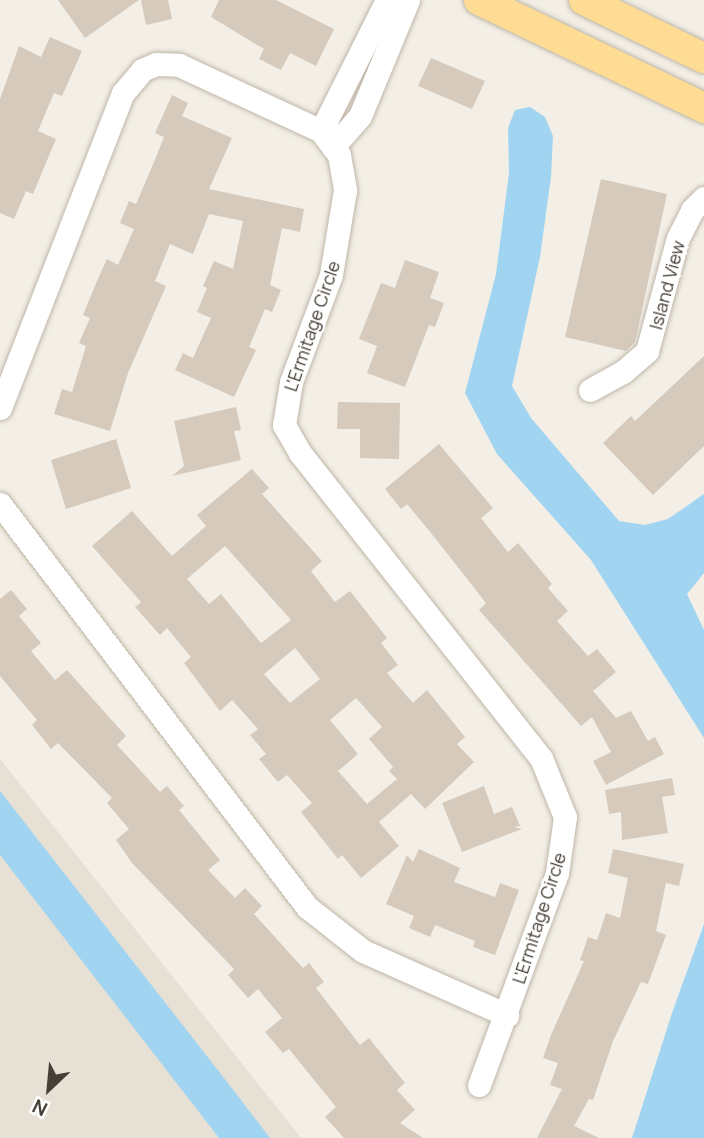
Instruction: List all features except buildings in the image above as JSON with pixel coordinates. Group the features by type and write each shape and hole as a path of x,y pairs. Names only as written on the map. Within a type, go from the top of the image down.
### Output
{"main road":[{"path":"479,0 704,108"},
{"path":"584,0 704,58"}],"street":[{"path":"327,139 387,0"},
{"path":"327,139 360,116 408,0"},
{"path":"0,408 123,93 142,70 156,64 179,65 327,139"},
{"name":"L'Ermitage Circle","path":"327,139 340,155 345,190 337,250 291,382 284,425 300,453 541,758 565,817 562,858 480,1086"},
{"name":"Island View","path":"590,390 623,372 647,351 678,238 692,210 704,198"},
{"path":"0,504 307,907 363,951 507,1015"}],"shaded area":[{"path":"0,759 301,1138 0,1138"}],"water":[{"path":"530,107 545,117 553,136 551,177 540,257 512,386 531,418 619,521 645,525 668,519 704,494 704,573 687,594 704,630 704,738 591,560 497,454 465,393 496,274 509,173 508,128 515,110"},
{"path":"0,791 270,1138 219,1138 0,855"},
{"path":"704,924 704,1138 632,1138 672,1013"}]}
